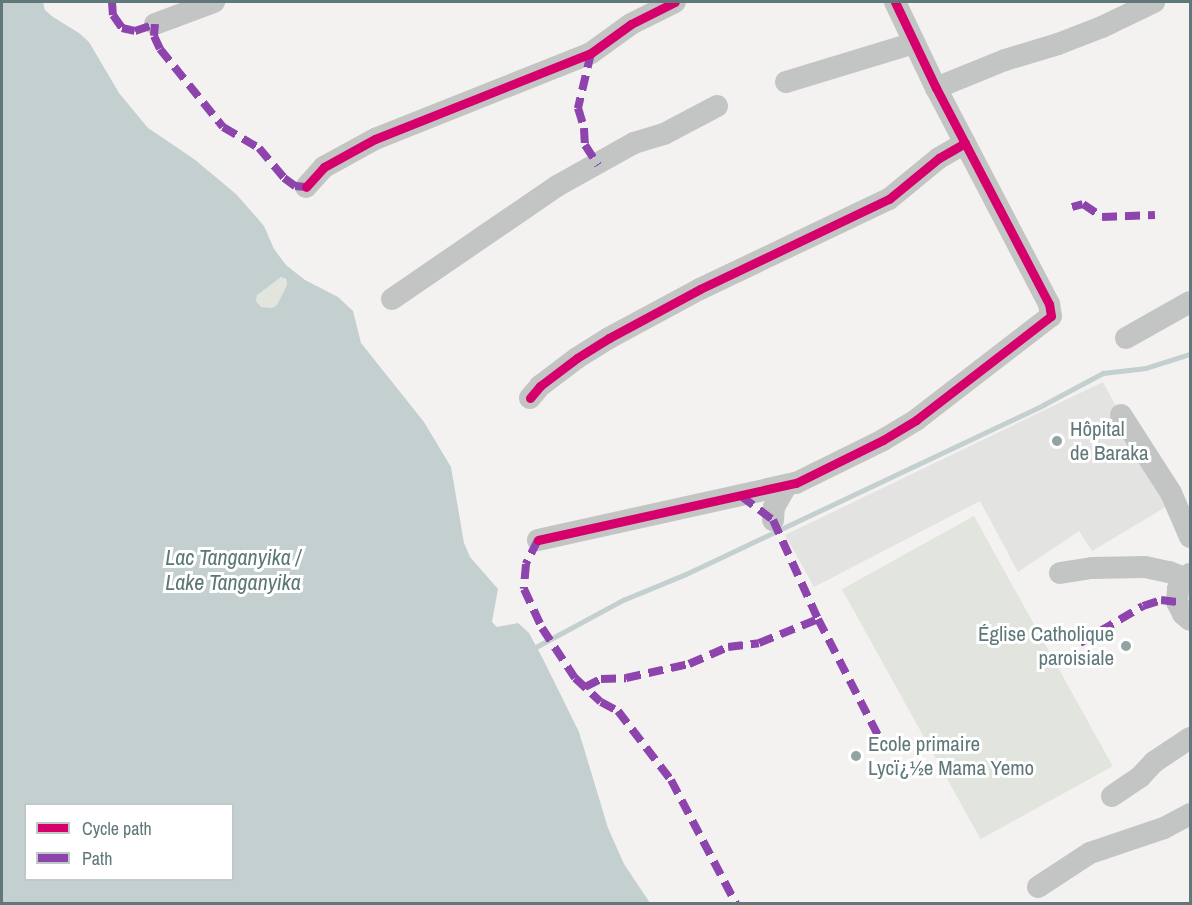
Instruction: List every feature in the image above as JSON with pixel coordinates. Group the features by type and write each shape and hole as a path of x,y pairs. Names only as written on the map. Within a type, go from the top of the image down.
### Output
{"street":[{"path":"155,24 214,2"},
{"path":"306,187 324,167 375,139 591,53 631,24 675,2"},
{"path":"538,540 786,486 883,440 916,420 1051,316 1049,304 936,88 895,2"},
{"path":"936,88 1005,60 1058,44 1154,2"},
{"path":"786,82 914,43"},
{"path":"392,299 557,186 634,143 664,134 717,106"},
{"path":"530,398 540,386 577,358 609,338 700,289 889,199 939,158 965,143"},
{"path":"1126,338 1191,302"},
{"path":"1121,415 1171,493 1191,537"},
{"path":"773,520 774,507 786,486"},
{"path":"1060,573 1092,568 1145,567 1188,576 1178,589 1177,602 1183,614 1191,620"},
{"path":"1112,796 1140,777 1154,762 1191,738"},
{"path":"1038,887 1090,853 1128,838 1164,828 1191,814"}],"shaded area":[{"path":"284,277 287,285 277,305 272,308 261,307 256,301 257,295 276,279"},
{"name":"Hôpital de Baraka","path":"1103,382 1169,505 1092,551 1079,531 1018,572 980,501 814,587 785,535"},
{"path":"974,516 1113,766 981,839 842,589"}],"water":[{"name":"Lac Tanganyika / Lake Tanganyika","path":"2,2 43,2 45,10 53,17 79,33 89,42 119,93 148,128 194,159 236,194 264,226 274,249 286,265 305,280 338,297 353,311 361,343 424,422 451,467 464,543 470,557 498,589 492,622 497,627 518,623 529,633 579,732 608,828 624,864 650,903 2,903","holes":["281,277 286,279 287,285 277,305 272,308 261,307 256,301 257,295"]}],"waterway":[{"path":"536,647 623,600 686,574 1043,405 1103,373 1146,368 1190,354"}],"marked path":[{"path":"112,2 113,15 122,28 135,31 155,24 154,36 160,49 223,127 259,148 284,178 295,186 306,187"},
{"path":"591,53 578,108 584,128 585,145 598,165"},
{"path":"1072,207 1083,204 1102,217 1155,215"},
{"path":"741,496 773,520 818,619 885,749"},
{"path":"538,540 526,564 524,589 542,628 575,678 601,702 618,711 671,780 736,904"},
{"path":"1080,643 1143,606 1161,600 1177,602"},
{"path":"585,687 601,679 626,678 689,664 728,647 759,643 818,619"}],"cycle path":[{"path":"306,187 324,167 375,139 591,53 631,24 675,2"},
{"path":"538,540 796,483 883,440 916,420 1051,316 1049,304 936,88 895,2"},
{"path":"530,398 540,386 577,358 609,338 700,289 889,199 939,158 965,143"}],"place":[{"name":"Hôpital de Baraka","path":"1057,441"},
{"name":"Église Catholique paroisiale","path":"1126,646"},
{"name":"Ecole primaire Lycï¿½e Mama Yemo","path":"856,756"}]}
